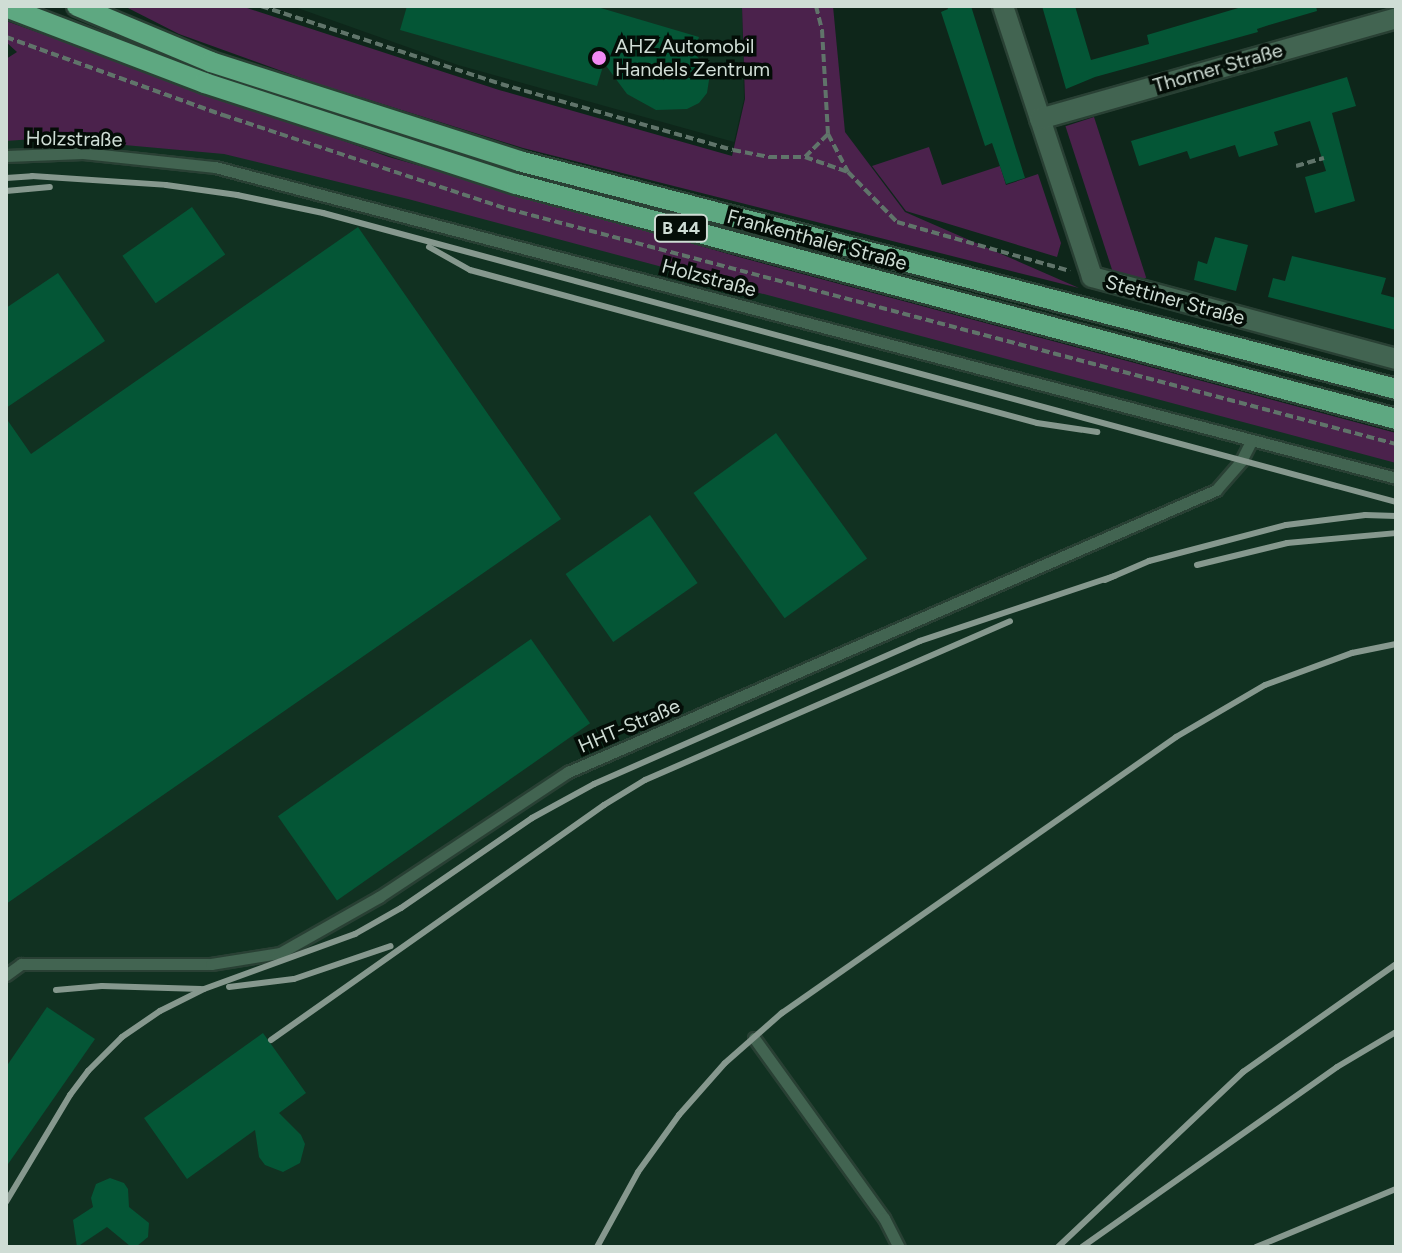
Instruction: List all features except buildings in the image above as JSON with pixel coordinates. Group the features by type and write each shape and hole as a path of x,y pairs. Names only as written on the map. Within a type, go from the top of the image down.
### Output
{"main road":[{"name":"Frankenthaler Straße","path":"77,6 211,62 519,161 1396,389"},
{"name":"Frankenthaler Straße","path":"6,7 205,83 516,184 1396,419"}],"street":[{"name":"Stettiner Straße","path":"1003,6 1092,277 1396,359"},
{"name":"Thorner Straße","path":"1040,119 1396,18"}],"lane":[{"name":"Holzstraße","path":"6,156 83,153 215,167 1396,478"},
{"name":"HHT-Straße","path":"6,975 21,964 211,964 280,953 379,897 568,772 1216,490 1241,461 1251,441"},
{"path":"754,1038 884,1218 899,1247"}],"path":[{"path":"261,6 501,84 733,150 769,157 805,157 848,172"},
{"path":"816,6 822,30 828,134 848,172 897,222 1092,277"},
{"path":"805,157 828,134"},
{"path":"1296,166 1324,158"}],"shaded area":[{"path":"124,6 241,6 499,90 732,156 745,99 742,6 833,6 845,132 905,212 1079,288 523,148 312,82 179,34"},
{"path":"292,6 742,6 744,99 734,142 458,65"},
{"path":"6,21 389,157 739,257 1396,433 1396,463 408,199 224,154 47,138 6,141 6,59 17,52 6,42"},
{"path":"6,63 1396,460 1396,1247 6,1247"},
{"path":"1094,117 1146,278 1118,287 1065,126"},
{"path":"929,147 942,185 1000,166 1006,185 1038,174 1061,243 1057,257 906,211 872,166"}],"railway":[{"path":"6,178 32,176 166,185 237,195 323,213 1396,502"},
{"path":"6,191 50,187"},
{"path":"429,247 470,270 1037,423 1097,432"},
{"path":"1105,580 1149,561 1286,525 1365,515 1396,516"},
{"path":"1197,565 1287,543 1396,533"},
{"path":"6,1202 70,1095 88,1071 122,1037 160,1011 204,989 355,934 401,908 532,818 594,784 920,641 1114,576"},
{"path":"271,1040 604,805 645,780 1010,621"},
{"path":"597,1247 638,1172 679,1115 725,1063 782,1013 1176,737 1265,685 1352,653 1396,644"},
{"path":"229,987 294,979 391,946"},
{"path":"1058,1247 1243,1072 1396,964"},
{"path":"56,990 102,986 201,989"},
{"path":"1082,1247 1337,1067 1396,1032"},
{"path":"1256,1247 1396,1189"}],"place":[{"name":"AHZ Automobil Handels Zentrum","path":"599,58"}]}
